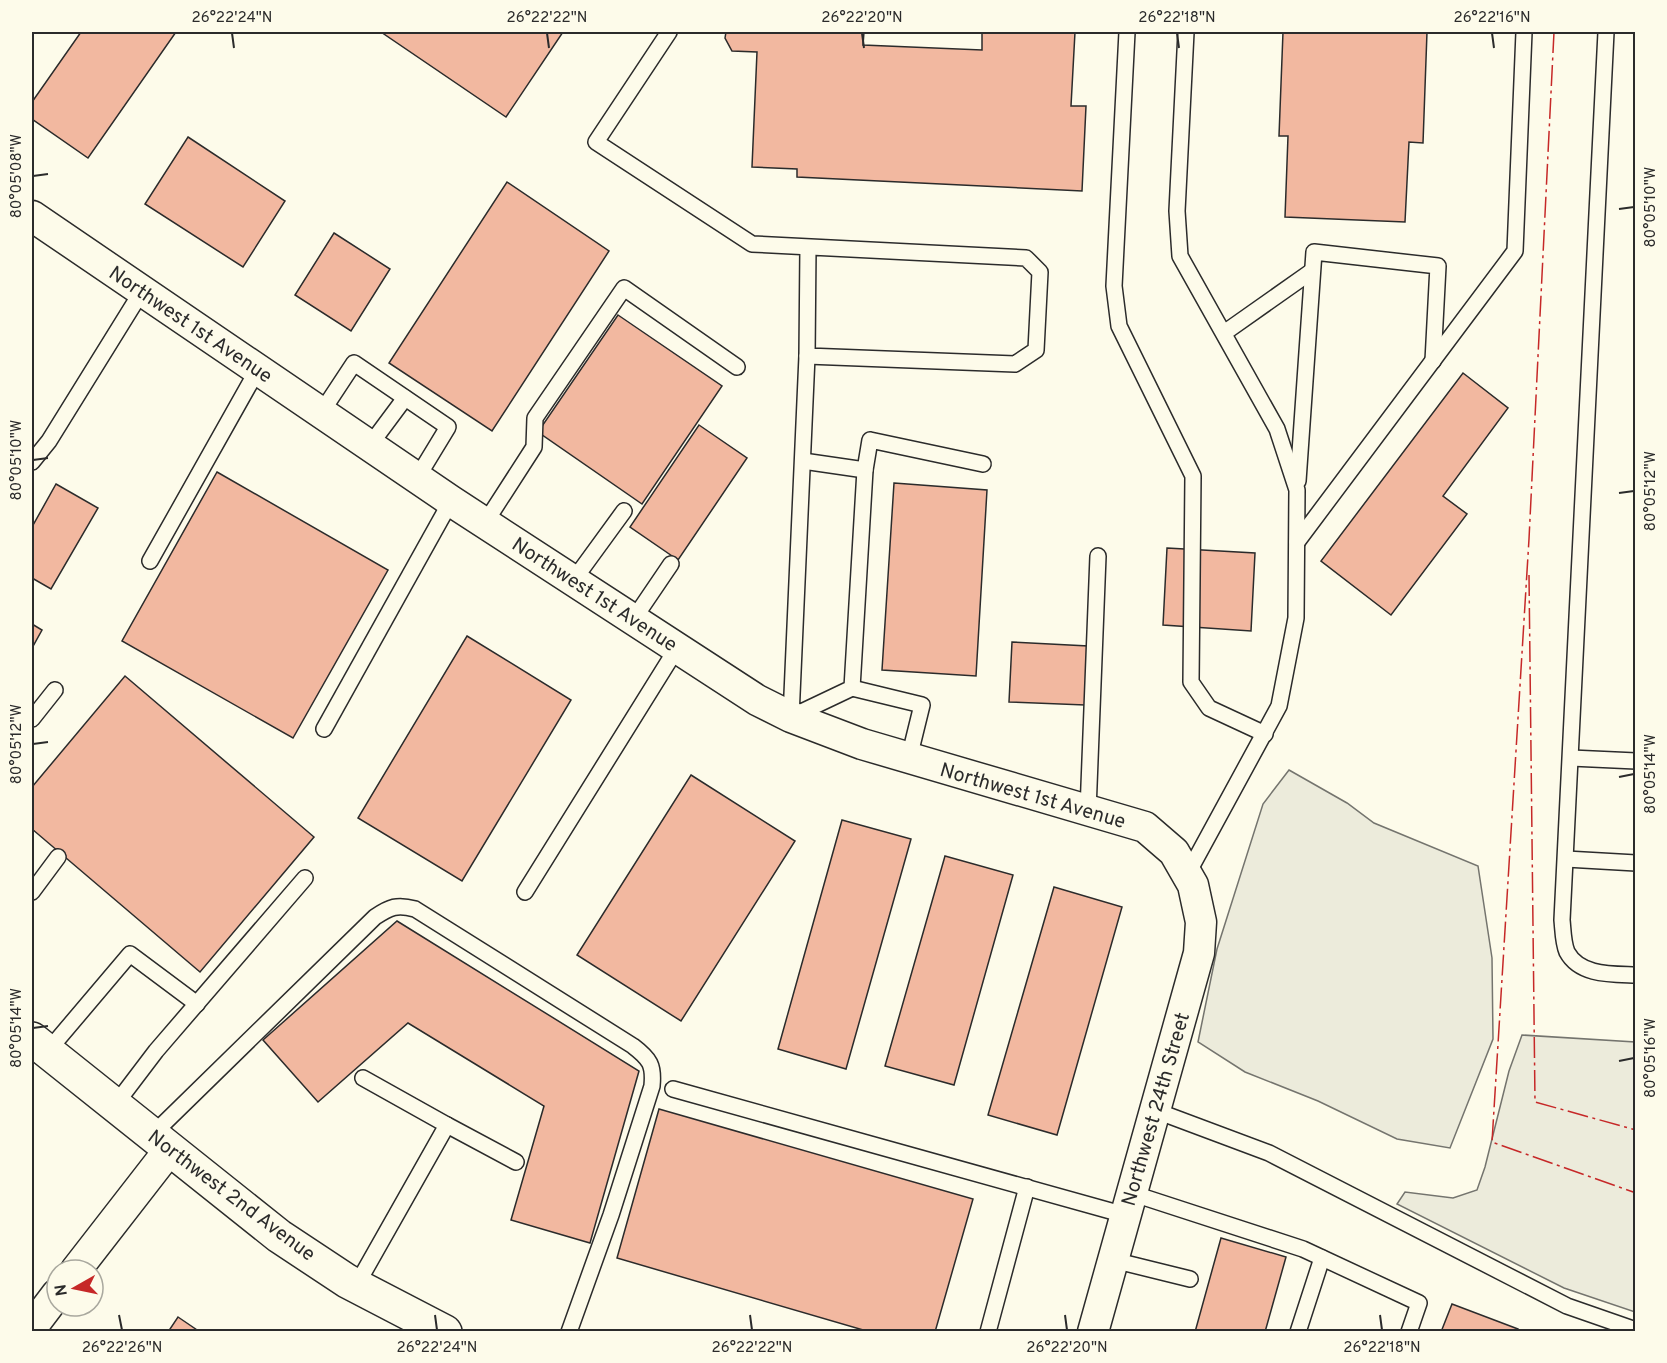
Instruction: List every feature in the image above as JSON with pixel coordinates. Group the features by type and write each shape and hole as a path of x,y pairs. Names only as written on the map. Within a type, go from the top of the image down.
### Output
{"street":[{"name":"Northwest 1st Avenue","path":"32,216 451,501 757,700 791,717 862,744 1145,827 1174,852 1190,880"},
{"name":"Northwest 24th Street","path":"1093,1332 1199,953 1201,922 1190,880"},
{"name":"Northwest 2nd Avenue","path":"39,1046 279,1236 356,1286 445,1332"},
{"path":"84,1258 161,1142"},
{"path":"32,1327 45,1310"}],"lane":[{"path":"669,32 596,142 752,244 1026,258 1040,272 1036,351 1015,364 807,356"},
{"path":"1126,32 1114,286 1119,326 1193,476 1191,682 1209,708 1264,734"},
{"path":"1182,32 1177,211 1180,256 1277,429 1297,490"},
{"path":"1297,542 1515,251 1524,32"},
{"path":"1606,32 1562,920 1567,952 1576,962 1587,970 1635,975"},
{"path":"808,247 807,356 791,717 852,688 922,705 909,758"},
{"path":"1190,880 1279,706 1296,618 1297,490 1314,252 1438,266 1433,361"},
{"path":"1224,333 1312,272"},
{"path":"485,523 534,447 535,417 624,288 737,367"},
{"path":"32,462 48,441 142,291"},
{"path":"321,413 354,363 448,427 417,478"},
{"path":"150,561 258,369"},
{"path":"370,445 405,398"},
{"path":"852,688 865,471 870,440 984,464"},
{"path":"803,461 865,471"},
{"path":"324,729 451,501"},
{"path":"573,581 624,511"},
{"path":"1088,811 1098,556"},
{"path":"633,620 671,564"},
{"path":"525,892 677,648"},
{"path":"32,719 55,690"},
{"path":"1571,758 1635,760"},
{"path":"32,892 58,857"},
{"path":"1566,859 1635,863"},
{"path":"115,1105 156,1051 305,878"},
{"path":"161,1142 375,917 387,909 396,907 415,909 633,1046 651,1064 653,1073 651,1086 611,1215 569,1332"},
{"path":"39,1046 130,954 197,1004"},
{"path":"363,1078 516,1162"},
{"path":"673,1089 1027,1187 1128,1204 1304,1249 1419,1303 1409,1332"},
{"path":"1155,1110 1269,1153 1567,1306 1635,1330"},
{"path":"356,1286 447,1125"},
{"path":"988,1332 1027,1187"},
{"path":"1298,1332 1322,1257"},
{"path":"1113,1260 1190,1279"}],"shaded area":[{"path":"1289,770 1347,803 1374,823 1478,866 1492,958 1493,1039 1450,1148 1397,1139 1318,1101 1245,1072 1198,1042 1217,949 1263,804"},
{"path":"1522,1035 1635,1042 1635,1312 1564,1288 1397,1204 1405,1192 1453,1198 1477,1190 1509,1071"}],"building":[{"path":"81,32 176,32 88,158 32,119 32,102"},
{"path":"381,32 563,32 506,117"},
{"path":"726,32 864,32 863,45 982,50 982,32 1075,32 1071,106 1086,106 1082,191 797,177 797,169 752,167 757,52 732,51 725,38"},
{"path":"1283,32 1427,32 1423,143 1409,142 1405,222 1285,217 1288,136 1279,136"},
{"path":"188,137 285,201 243,267 145,204"},
{"path":"507,182 609,251 492,431 389,363"},
{"path":"334,233 390,269 351,331 295,295"},
{"path":"618,315 722,386 642,504 538,432"},
{"path":"1463,373 1508,408 1443,496 1467,514 1391,615 1321,561"},
{"path":"699,425 747,458 678,560 630,527"},
{"path":"217,472 388,570 293,738 122,641"},
{"path":"894,483 987,490 976,676 882,670"},
{"path":"56,484 98,508 51,589 32,578 32,527"},
{"path":"1167,548 1255,553 1251,631 1163,625"},
{"path":"32,624 42,630 32,648"},
{"path":"467,636 571,700 462,881 358,818"},
{"path":"1012,642 1088,646 1085,705 1009,702"},
{"path":"125,676 314,837 200,972 32,829 32,787"},
{"path":"691,775 795,841 681,1021 577,955"},
{"path":"842,820 911,839 846,1069 778,1049"},
{"path":"945,856 1013,875 954,1085 885,1066"},
{"path":"1054,887 1122,907 1057,1135 988,1115"},
{"path":"397,921 639,1071 590,1243 511,1220 544,1106 408,1023 318,1102 263,1040"},
{"path":"659,1109 973,1199 935,1332 870,1332 617,1258"},
{"path":"1221,1238 1286,1257 1265,1332 1195,1332"},
{"path":"1452,1304 1518,1329 1517,1332 1441,1332"},
{"path":"178,1317 200,1332 168,1332"}],"power":[{"path":"1554,32 1529,539 1492,1142 1636,1193"},
{"path":"1529,575 1535,1102 1636,1130"}]}
